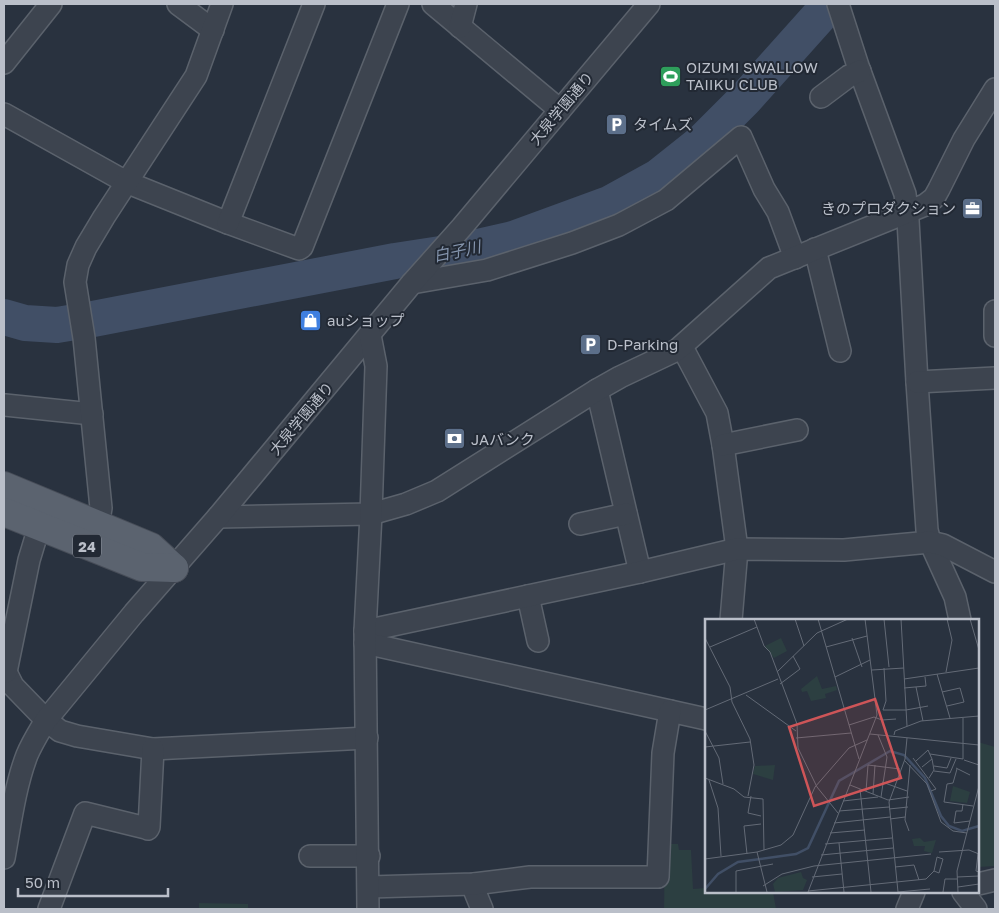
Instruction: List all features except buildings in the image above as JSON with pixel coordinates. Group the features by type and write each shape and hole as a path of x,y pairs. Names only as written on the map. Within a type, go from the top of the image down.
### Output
{"main road":[{"name":"24","path":"4,486 151,547 174,568"},
{"name":"24","path":"4,512 142,567 174,568"}],"street":[{"path":"4,63 51,4"},
{"path":"178,4 213,30"},
{"path":"98,526 101,508 92,414 75,282 78,266 86,247 126,182 196,76 222,4"},
{"path":"228,223 314,4"},
{"path":"4,114 126,182 299,249 302,247 398,4"},
{"path":"433,4 560,110"},
{"path":"460,27 466,4"},
{"name":"大泉学園通り","path":"4,858 10,792 35,738 46,720 134,613 218,517 649,4"},
{"path":"839,9 905,194 908,211 927,530 930,542 955,597 960,619"},
{"path":"820,97 849,76 860,71"},
{"path":"218,517 371,514 406,504 437,491 597,390 682,347 769,268 925,204 934,198 964,139 995,89"},
{"path":"416,280 487,270 572,243 619,225 666,200 741,136 764,189 778,212 795,258"},
{"path":"815,249 840,351"},
{"path":"995,311 995,336"},
{"path":"368,909 365,637 376,366 370,335"},
{"path":"682,347 717,413 723,445 737,549 731,619"},
{"path":"917,382 995,378"},
{"path":"597,390 640,572"},
{"path":"5,405 92,414"},
{"path":"723,445 797,430"},
{"path":"580,524 626,514"},
{"path":"38,527 5,671 13,686 60,732 153,749 367,738"},
{"path":"365,637 528,596 737,549 844,550 930,542 943,545 995,572"},
{"path":"528,596 538,641"},
{"path":"365,637 705,720"},
{"path":"369,887 474,884 530,877 658,877 663,753 670,711"},
{"path":"49,909 85,813 148,829 150,827 153,749"},
{"path":"310,856 368,856"},
{"path":"979,884 995,880"},
{"path":"474,884 482,909"},
{"path":"907,909 914,893"},
{"path":"963,893 976,909"}],"shaded area":[{"path":"979,742 995,747 995,866 979,867"},
{"path":"665,844 678,844 679,850 691,850 693,889 705,888 705,893 773,893 776,909 664,909"},
{"path":"199,903 248,904 248,909 199,909"}],"waterway":[{"name":"白子川","path":"4,317 25,323 57,325 395,261 460,251 513,239 609,204 658,177 702,142 745,99 830,4"}],"place":[{"name":"OIZUMI SWALLOW TAIIKU CLUB","path":"670,76"},
{"name":"タイムズ","path":"617,124"},
{"name":"きのプロダクション","path":"972,208"},
{"name":"auショップ","path":"311,320"},
{"name":"D-Parking","path":"591,344"},
{"name":"JAバンク","path":"455,439"}]}
